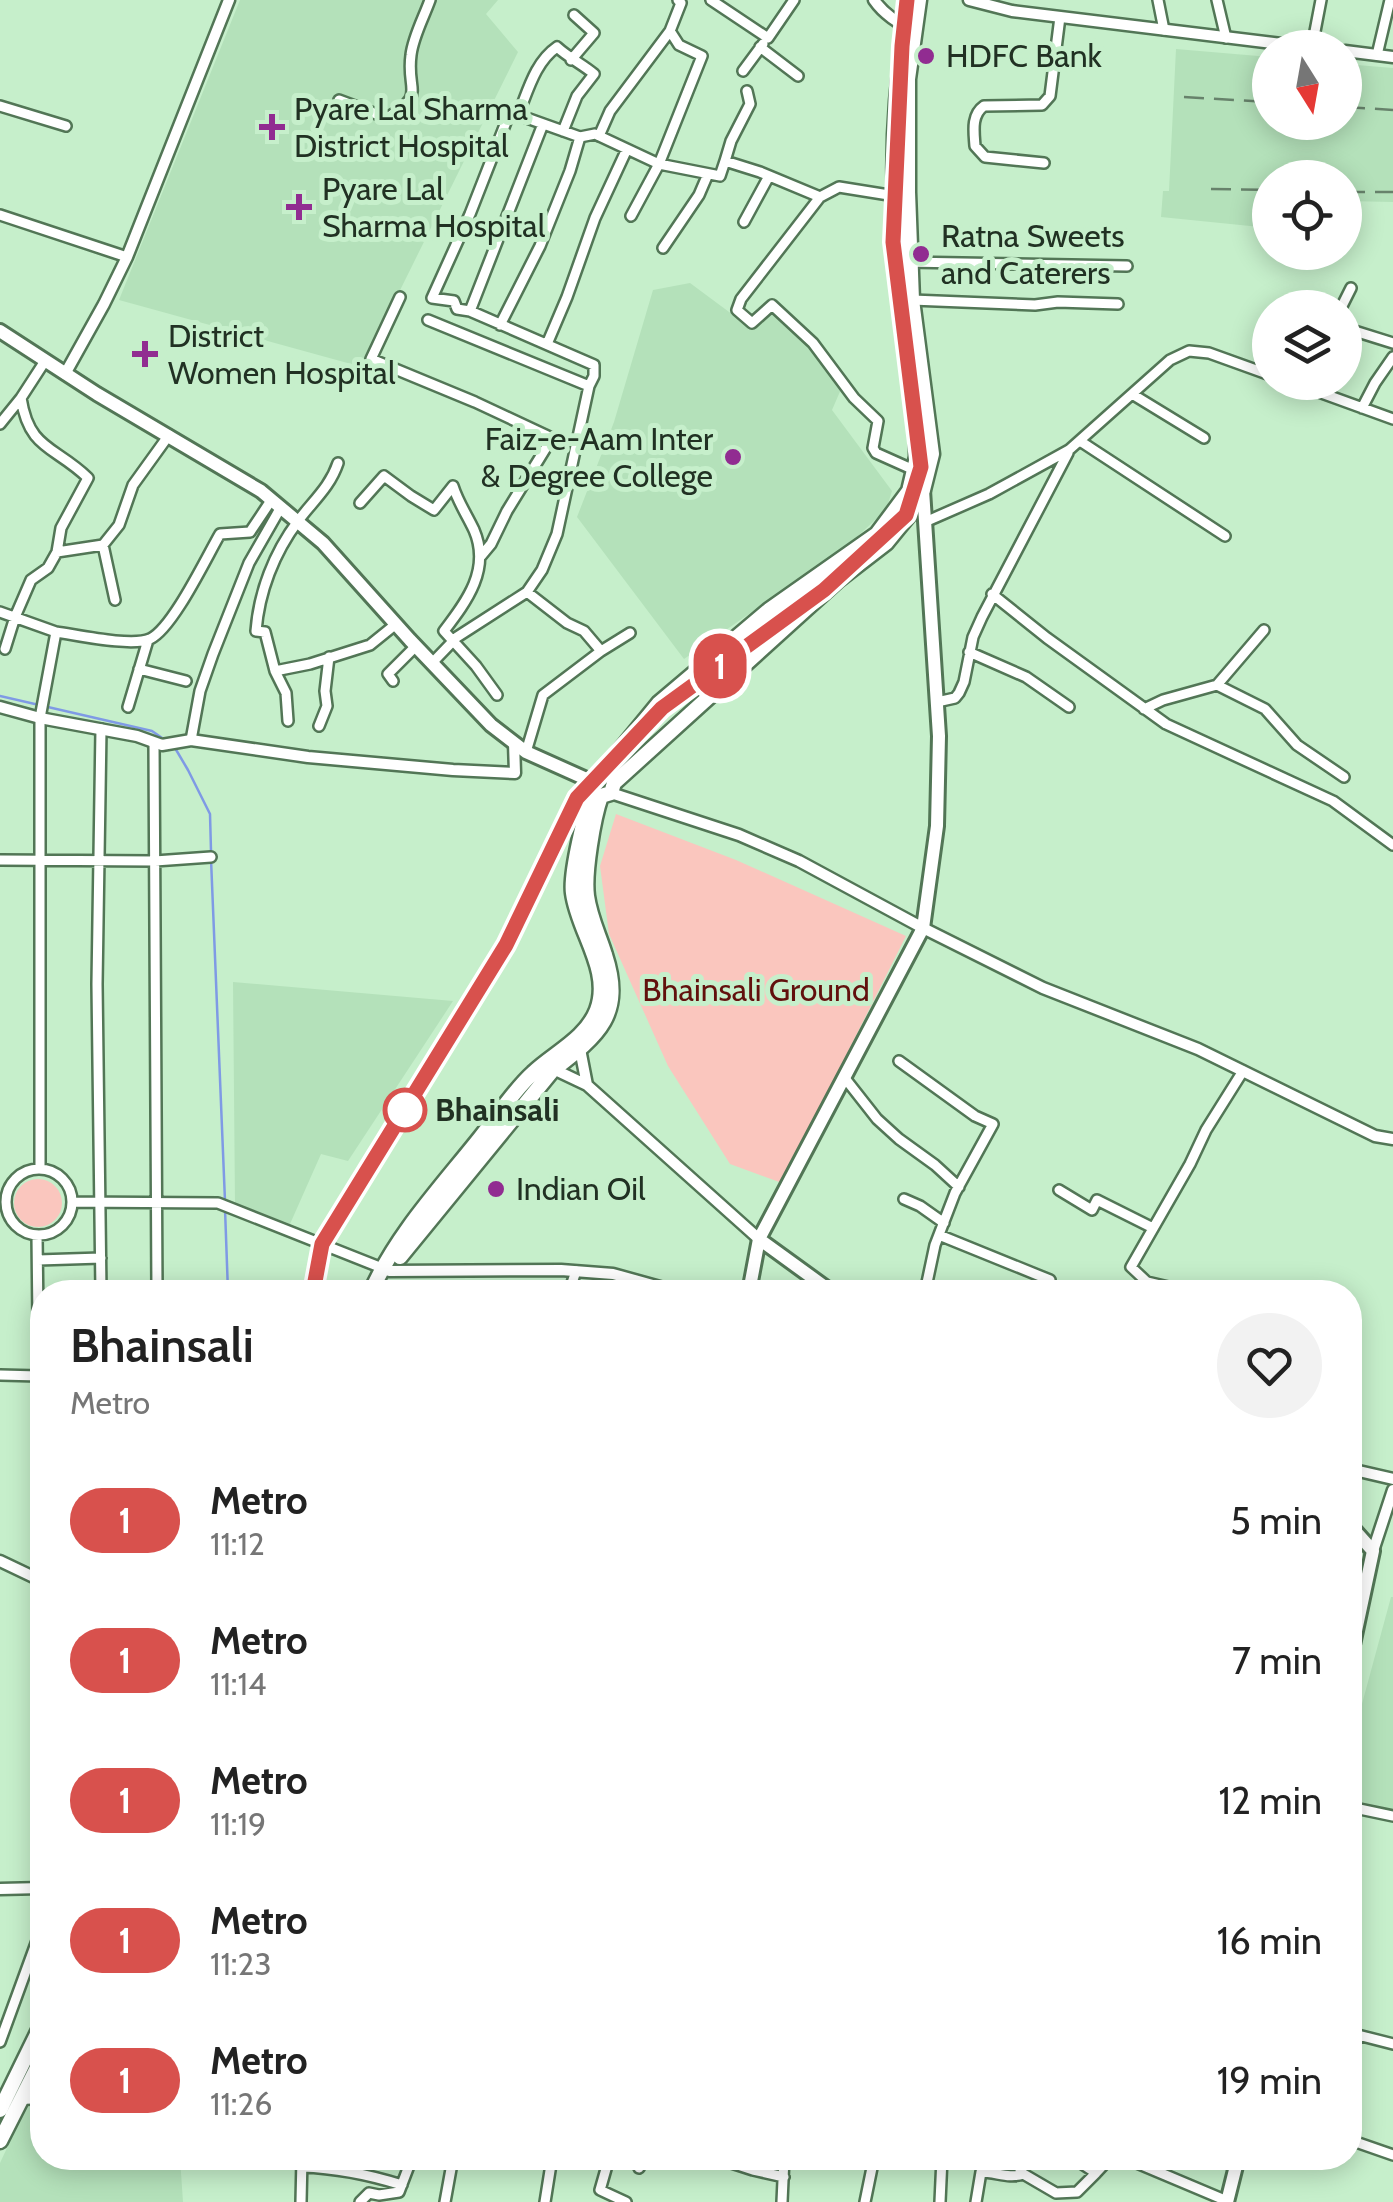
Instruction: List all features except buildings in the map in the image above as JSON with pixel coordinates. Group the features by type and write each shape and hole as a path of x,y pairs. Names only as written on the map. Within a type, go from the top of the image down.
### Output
{"main road":[{"path":"752,1280 759,1239 923,928 938,826 939,736 925,522 914,470 914,381 895,196 908,79 911,0"},
{"path":"910,28 918,0"},
{"path":"602,786 838,580 886,543 908,516 932,454 904,262 902,126"},
{"path":"0,331 261,490 323,543 491,725 526,752 602,786"},
{"path":"378,1280 549,1067 577,1044 597,1012 602,989 598,964 578,914 572,886 588,804 660,703 769,610 877,534 916,491"},
{"path":"759,1239 815,1280"},
{"path":"383,1280 385,1269"},
{"path":"1362,1539 1373,1551 1362,1603"},
{"path":"0,2110 30,2049"},
{"path":"0,2141 30,2083"},
{"path":"1227,2202 1235,2170"}],"street":[{"path":"65,374 126,257 228,0"},
{"path":"339,100 387,118 407,106 413,94 411,54 430,0"},
{"path":"710,0 768,38"},
{"path":"743,71 794,0"},
{"path":"874,0 910,28"},
{"path":"969,0 1012,11 1252,41"},
{"path":"1158,0 1164,30"},
{"path":"1217,0 1226,38"},
{"path":"1316,30 1321,0"},
{"path":"1377,55 1390,0"},
{"path":"599,136 610,111 670,32 678,1"},
{"path":"570,60 594,33 574,15"},
{"path":"1044,162 986,156 975,146 973,130 977,113 984,106 1046,103 1060,17"},
{"path":"631,216 659,164 702,56 679,45 670,32"},
{"path":"518,115 546,55 557,48 594,74 577,96 563,131"},
{"path":"760,48 798,76"},
{"path":"1362,53 1393,57"},
{"path":"432,662 452,642 527,592 542,570 557,534 594,376 594,364 457,309 454,300 432,298 510,112 580,136 596,134 659,164 720,176 750,104 747,91"},
{"path":"0,106 66,126"},
{"path":"470,311 543,124"},
{"path":"500,325 540,246 580,136"},
{"path":"547,344 594,218 627,150"},
{"path":"725,161 820,198"},
{"path":"664,248 708,174"},
{"path":"744,222 768,176"},
{"path":"895,196 840,187 820,198 741,298 737,310 752,323 772,305 814,343 854,398 878,421 873,448 876,452 914,470"},
{"path":"0,215 126,257"},
{"path":"904,262 1127,266"},
{"path":"400,297 371,359 552,438 482,556 476,582 463,606 444,631 497,695"},
{"path":"912,300 1118,304"},
{"path":"428,320 589,386"},
{"path":"1362,333 1393,343"},
{"path":"925,522 989,494 1070,450 1170,360 1188,351 1209,353 1252,369"},
{"path":"1362,408 1393,357"},
{"path":"0,424 45,361"},
{"path":"1132,394 1204,438"},
{"path":"5,650 31,580 48,568 61,528 88,478 74,464 38,442 24,420 21,398"},
{"path":"1340,400 1393,419"},
{"path":"56,552 103,546 119,525 133,485 169,436"},
{"path":"1080,442 1226,536"},
{"path":"937,702 959,694 969,652 992,594 1070,450"},
{"path":"288,721 286,692 275,671 265,632 256,631 258,610 277,555 334,477 338,463"},
{"path":"360,503 384,476 434,510 453,486 476,533 482,556"},
{"path":"0,612 56,632 118,641 148,640 165,628 220,534 250,532 276,504"},
{"path":"186,741 212,654 276,504"},
{"path":"103,546 115,600"},
{"path":"527,592 584,632 600,651"},
{"path":"992,594 1166,724 1333,801 1393,845"},
{"path":"275,671 370,645 396,624"},
{"path":"1144,709 1217,685 1264,630"},
{"path":"40,1168 40,718 56,632"},
{"path":"526,752 543,695 630,633"},
{"path":"128,708 148,640"},
{"path":"394,681 388,674 416,646"},
{"path":"969,652 1026,676 1069,708"},
{"path":"319,726 327,706 329,656"},
{"path":"139,669 186,681"},
{"path":"1217,685 1264,709 1297,746 1344,777"},
{"path":"0,707 138,736 158,745 186,741 454,770 515,773 514,743"},
{"path":"101,730 97,984 101,1280"},
{"path":"157,1280 158,745"},
{"path":"602,786 784,854 1043,988 1198,1049 1393,1148"},
{"path":"0,860 155,861 212,857"},
{"path":"577,1044 588,1085"},
{"path":"899,1061 975,1116 993,1124 958,1187 927,1280"},
{"path":"549,1067 588,1085 759,1239"},
{"path":"1145,1280 1131,1268 1243,1071"},
{"path":"844,1077 877,1119 958,1187"},
{"path":"1375,1136 1393,1138"},
{"path":"40,1168 63,1178 73,1202 62,1226 37,1235 16,1225 3,1203 16,1179 26,1171 40,1168"},
{"path":"1059,1190 1092,1210 1096,1200 1152,1228"},
{"path":"904,1199 944,1223"},
{"path":"73,1202 218,1203 385,1269 576,1271 635,1280"},
{"path":"37,1235 38,1280"},
{"path":"939,1236 1050,1280"},
{"path":"38,1260 101,1258"},
{"path":"573,1280 576,1271"},
{"path":"0,1374 30,1376"},
{"path":"1362,1472 1393,1479"},
{"path":"1373,1551 1393,1490"},
{"path":"0,1561 30,1575"},
{"path":"1362,1810 1393,1816"},
{"path":"0,1889 30,1888"},
{"path":"0,2042 30,1960"},
{"path":"1362,2036 1393,2044"},
{"path":"22,2099 30,2099"},
{"path":"1362,2144 1393,2155"},
{"path":"302,2170 302,2202"},
{"path":"342,2170 402,2186"},
{"path":"360,2202 369,2193 398,2192 408,2170"},
{"path":"445,2202 451,2170"},
{"path":"545,2202 550,2170"},
{"path":"606,2170 600,2190 626,2202"},
{"path":"753,2170 784,2176"},
{"path":"784,2170 785,2201"},
{"path":"865,2202 872,2170"},
{"path":"940,2202 941,2170"},
{"path":"1020,2170 1056,2193 1077,2192 1099,2170"},
{"path":"1091,2170 1096,2173"},
{"path":"1154,2170 1227,2202"},
{"path":"976,2202 981,2172 998,2172 1012,2178 1023,2174"}],"shaded area":[{"name":"Pyare Lal Sharma Hospital","path":"240,0 498,0 486,14 518,52 362,367 119,300"},
{"path":"1176,49 1252,55 1252,140 1362,140 1362,65 1393,68 1393,202 1362,201 1362,160 1252,160 1252,226 1161,217 1163,191 1169,191"},
{"name":"Faiz-e-Aam Inter & Degree College","path":"690,283 752,329 773,310 845,380 832,410 892,491 886,510 847,546 684,659 577,517 614,422 653,290"},
{"path":"233,982 453,1001 348,1161 321,1154 290,1224 235,1203"},
{"path":"1393,1597 1393,1810 1362,1804 1362,1704"},
{"path":"30,2098 30,2170 181,2170 183,2202 0,2202 0,2163"}],"green space":[{"name":"Bhainsali Ground","path":"616,814 736,860 906,936 782,1183 730,1164 668,1066 609,934 600,866"},
{"path":"38,1179 55,1186 62,1203 55,1220 38,1227 21,1220 14,1203 21,1186"}],"waterway":[{"path":"0,696 152,731 165,740"},
{"path":"175,748 210,814 211,851"},
{"path":"211,859 225,1201"},
{"path":"225,1209 228,1280"}],"railway":[{"path":"1184,97 1252,101"},
{"path":"1362,108 1393,110"},
{"path":"1211,189 1252,190"},
{"path":"1362,192 1393,192"}],"metro line":[{"name":"1","path":"315,1280 322,1244 506,945 577,798 662,708 824,590 906,515 921,467 893,242 907,0"}],"place":[{"name":"HDFC Bank","path":"926,56"},
{"name":"Pyare Lal Sharma District Hospital","path":"272,127"},
{"name":"Pyare Lal Sharma Hospital","path":"299,207"},
{"name":"Ratna Sweets and Caterers","path":"921,254"},
{"name":"District Women Hospital","path":"145,354"},
{"name":"Faiz-e-Aam Inter & Degree College","path":"733,457"},
{"name":"Bhainsali","path":"405,1110"},
{"name":"Indian Oil","path":"496,1189"}]}
